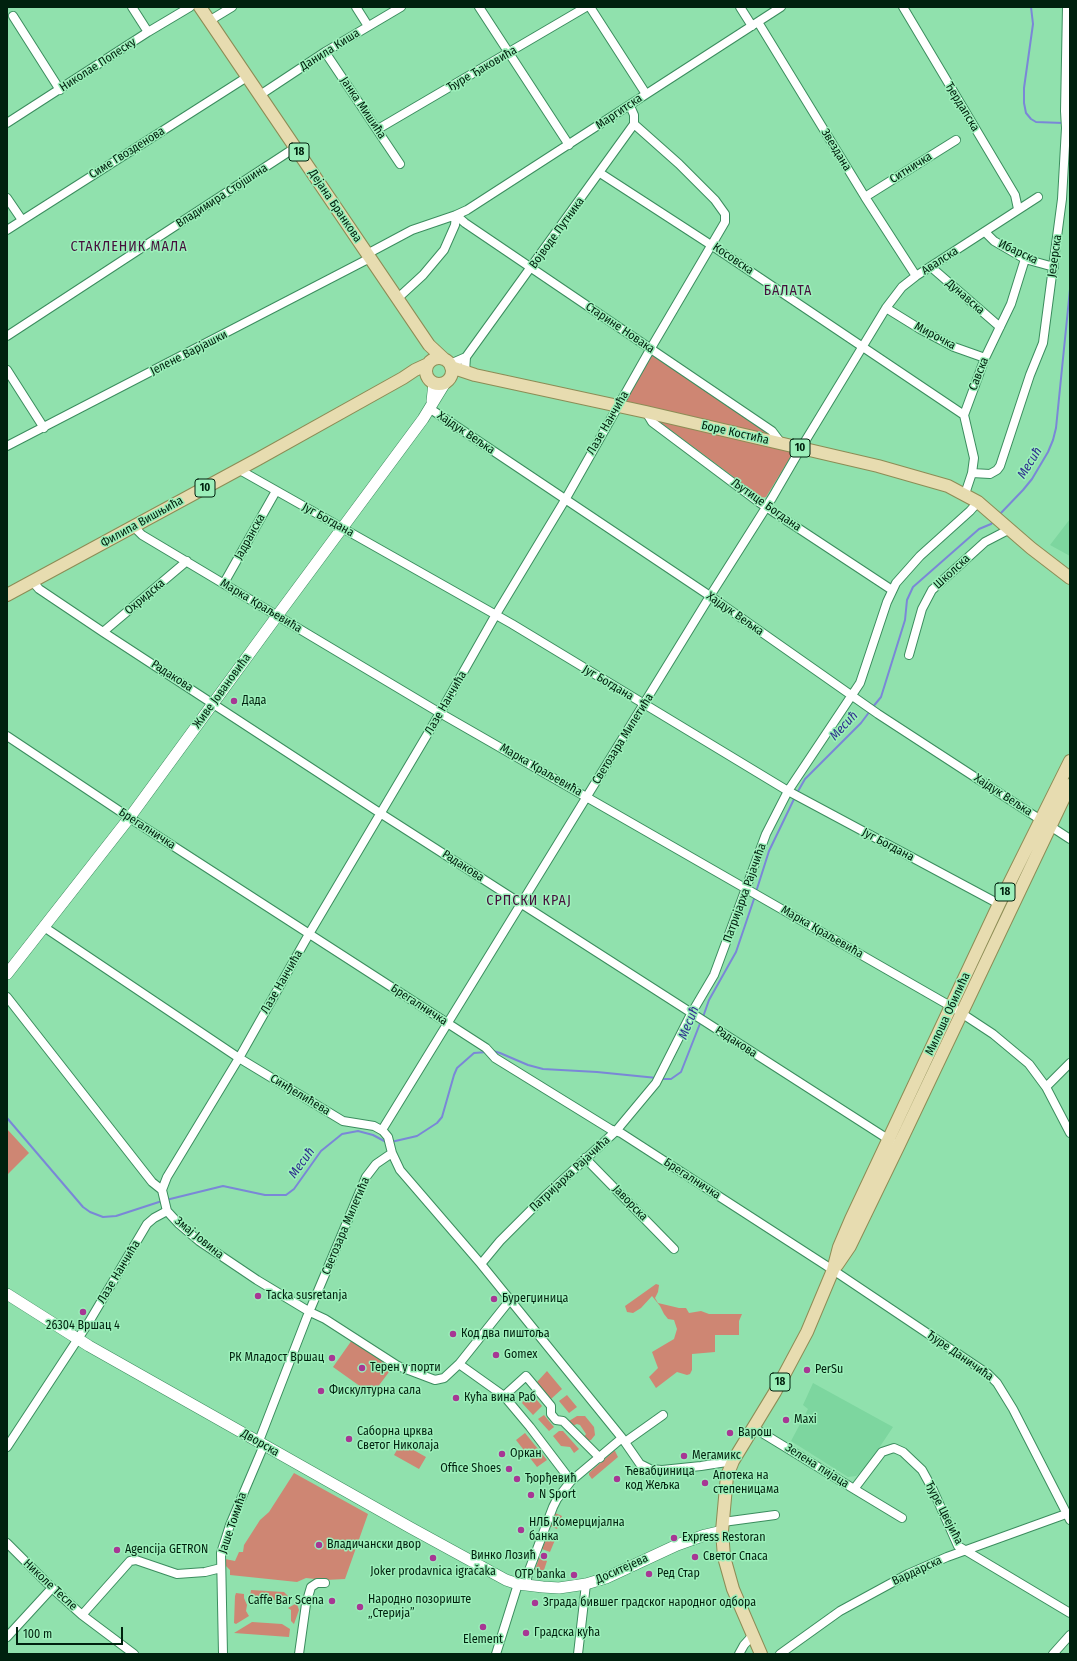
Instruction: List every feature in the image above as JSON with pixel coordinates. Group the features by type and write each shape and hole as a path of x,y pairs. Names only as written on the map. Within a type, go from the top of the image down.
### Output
{"main road":[{"name":"Дејана Бранкова","path":"200,7 429,345 448,363"},
{"path":"429,345 429,363 426,372 439,382 452,374 448,363 437,358 429,363"},
{"name":"Филипа Вишњића","path":"7,595 238,470 429,363"},
{"name":"Боре Костића","path":"448,363 469,373 781,443 921,477 948,486 965,494 978,502 1007,527"},
{"name":"Боре Костића","path":"439,382 469,373"},
{"name":"10","path":"403,378 439,382"},
{"name":"Живе Јовановића","path":"7,974 130,817 423,419 431,406 439,382"},
{"name":"10","path":"1007,527 1070,578"},
{"name":"Милоша Обилића","path":"754,1428 775,1392 806,1332 833,1270 850,1246 952,1007 999,904 1040,820 1062,780 1070,761"},
{"name":"Милоша Обилића","path":"894,1142 962,1014 1070,785"},
{"name":"Дворска","path":"7,1294 77,1339 410,1528 506,1580 522,1584"},
{"name":"18","path":"754,1428 733,1461 726,1480 723,1527 724,1553 733,1590 761,1654"},
{"name":"Доситејева","path":"522,1584 559,1588 586,1584 606,1578 677,1545 723,1527"}],"street":[{"path":"132,7 148,32"},
{"name":"Николае Попеску","path":"7,123 148,32 190,7"},
{"path":"209,21 232,7"},
{"path":"356,7 368,26"},
{"name":"Данила Киша","path":"260,95 326,52 401,7"},
{"path":"478,7 569,145"},
{"name":"Ђуре Ђаковића","path":"378,130 586,7"},
{"path":"590,7 646,94"},
{"name":"Звездана","path":"740,7 755,24 916,276"},
{"name":"Маргитска","path":"369,256 412,230 456,215 630,106 646,94 781,7"},
{"name":"Ђердапска","path":"903,7 1014,195 1018,204 1018,209"},
{"name":"Језерска","path":"972,473 990,474 997,470 1000,466 1030,375 1042,347 1062,203 1066,128 1067,7"},
{"path":"13,16 60,90"},
{"name":"Јанка Мишића","path":"326,52 400,164"},
{"name":"Симе Гвозденова","path":"7,230 247,76"},
{"path":"630,106 634,115 634,124"},
{"name":"Војводе Путника","path":"448,363 466,357 532,268 634,124"},
{"name":"Лазе Нанчића","path":"162,1192 167,1177 239,1058 309,934 440,713 495,616 565,500 650,348 725,222 725,214 716,200 651,138 634,124"},
{"name":"Ситничка","path":"865,197 956,140"},
{"name":"Владимира Стојшина","path":"7,336 296,148"},
{"name":"Косовска","path":"600,173 711,245 964,415"},
{"name":"Авалска","path":"862,347 886,308 902,287 916,276 1038,197"},
{"path":"7,198 22,220"},
{"path":"398,298 423,275 444,250 455,224 456,215"},
{"name":"Старине Новака","path":"456,215 772,431 781,443"},
{"name":"Ибарска","path":"985,232 994,241 1025,258 1054,267"},
{"name":"Јелене Варјашки","path":"7,446 44,428 369,256"},
{"name":"Савска","path":"964,415 985,358 1011,304 1025,258"},
{"name":"Дунавска","path":"931,267 1000,327"},
{"name":"Мирочка","path":"886,308 920,329 954,347 985,358"},
{"name":"Светозара Милетића","path":"382,1130 447,1022 766,507 862,347"},
{"path":"466,357 469,373"},
{"path":"7,370 44,428"},
{"name":"Хајдук Вељка","path":"431,406 565,500 710,596 878,714 1070,839"},
{"name":"Љутице Богдана","path":"646,412 652,422 766,507 892,590"},
{"path":"964,415 974,458 972,473 965,494"},
{"name":"Југ Богдана","path":"238,470 343,528 495,616 790,792 999,904"},
{"name":"Јадранска","path":"224,583 276,491"},
{"name":"Патријарха Рајачића","path":"481,1264 500,1241 528,1213 616,1131 656,1083 695,1016 718,965 749,891 766,834 790,792 860,683 892,590 902,574 978,502"},
{"name":"Марка Краљевића","path":"134,527 142,535 440,713 952,1007 1013,1050 1029,1064 1046,1087 1070,1133"},
{"name":"Школска","path":"909,655 922,609 932,590 985,542 1007,527"},
{"name":"Охридска","path":"103,632 187,561"},
{"name":"Радакова","path":"32,581 39,589 103,632 380,813 894,1142"},
{"name":"Брегалничка","path":"7,736 309,934 447,1022 486,1048 495,1058 610,1129 616,1131 833,1270"},
{"name":"Синђелићева","path":"44,927 239,1058 343,1120 374,1126 382,1130"},
{"name":"Змај Јовина","path":"7,997 152,1182 162,1192 166,1208 200,1241 257,1280 310,1312 326,1319 398,1366 435,1380 444,1378 458,1364"},
{"path":"1046,1087 1070,1063"},
{"path":"382,1130 388,1137 397,1166 405,1178 481,1264 624,1440 640,1464 650,1469 662,1470 733,1461"},
{"name":"Светозара Милетића","path":"261,1443 310,1312 366,1177 376,1164 391,1150"},
{"name":"Јаворска","path":"586,1158 674,1249"},
{"name":"Лазе Нанчића","path":"7,1447 77,1339 148,1224 166,1208"},
{"name":"Ђуре Даничића","path":"833,1270 992,1378 1005,1394 1068,1517"},
{"path":"510,1300 458,1364 504,1396 530,1427 571,1481"},
{"path":"504,1396 526,1376 551,1406 551,1414 556,1420 563,1421 600,1458"},
{"path":"496,1654 553,1507 571,1481 624,1440 663,1415"},
{"name":"Зелена пијаца","path":"754,1428 854,1489 882,1452 889,1449"},
{"name":"Јаше Томића","path":"223,1654 220,1558 225,1539 261,1443"},
{"name":"Ђуре Цвејића","path":"889,1449 896,1449 903,1452 922,1470 933,1490 956,1542 965,1551 1069,1611"},
{"path":"854,1489 902,1518"},
{"path":"723,1527 775,1516"},
{"name":"Вардарска","path":"780,1654 840,1611 908,1574 965,1551 1068,1517"},
{"name":"Николе Тесле","path":"7,1543 52,1588 82,1615 134,1654"},
{"path":"82,1615 130,1560 136,1560 177,1574 205,1572 221,1568"},
{"path":"299,1654 306,1604 311,1587 317,1583 325,1583"},
{"path":"578,1654 586,1584"},
{"path":"7,1637 52,1588"},
{"path":"739,1654 744,1645 753,1635"},
{"path":"1053,1654 1070,1635"}],"shaded area":[{"path":"653,354 770,432 771,436 624,402"},
{"path":"657,420 792,451 793,453 766,497 762,498"},
{"path":"1070,519 1070,556 1050,545"},
{"path":"7,1129 29,1153 7,1175"},
{"path":"656,1284 659,1285 655,1298 658,1303 679,1308 686,1308 689,1313 701,1311 709,1314 742,1314 739,1321 739,1335 715,1335 715,1352 692,1354 692,1370 690,1374 687,1375 677,1372 656,1388 649,1377 658,1368 652,1352 674,1339 677,1329 674,1320 668,1319 652,1296 641,1308 633,1313 627,1312 625,1306"},
{"name":"Терен у порти","path":"352,1340 392,1368 371,1394 333,1367"},
{"path":"547,1371 562,1389 551,1399 537,1382"},
{"path":"813,1383 893,1427 875,1454 856,1476 848,1477 791,1441 808,1409 803,1405"},
{"path":"530,1392 542,1406 533,1415 522,1403"},
{"path":"567,1395 577,1407 569,1413 559,1401"},
{"path":"544,1415 554,1427 549,1431 538,1419"},
{"path":"577,1416 585,1416 594,1427 595,1435 591,1440 587,1441 584,1437 586,1434 580,1425 577,1424 572,1426 569,1423 569,1421"},
{"path":"559,1431 563,1431 579,1449 574,1453 570,1447 561,1446 553,1436"},
{"path":"525,1433 547,1460 537,1467 516,1440"},
{"path":"401,1443 426,1457 419,1469 394,1455"},
{"path":"614,1451 618,1457 592,1479 589,1473"},
{"path":"294,1473 368,1514 345,1579 325,1580 306,1578 297,1582 230,1575 230,1570 225,1565 225,1559 235,1561 239,1552 243,1552 244,1545 260,1520 269,1512"},
{"path":"555,1513 562,1516 557,1529 550,1526"},
{"path":"547,1537 555,1540 550,1552 542,1549"},
{"path":"539,1558 547,1561 543,1573 535,1570"},
{"path":"251,1590 284,1592 290,1598 289,1601 252,1598 250,1596"},
{"path":"236,1593 244,1594 247,1605 246,1611 249,1616 236,1624 234,1623"},
{"path":"297,1604 299,1610 294,1624 291,1621 291,1610 288,1608"},
{"path":"252,1622 282,1624 290,1629 289,1637 234,1633"}],"waterway":[{"path":"1031,7 1033,24 1024,88 1026,113 1036,122 1063,123"},
{"name":"Месић","path":"999,515 1032,479 1048,452 1053,440 1056,428 1070,289"},
{"name":"Месић","path":"872,708 881,697 905,620 907,600 913,587 979,529 991,524 994,521"},
{"name":"Месић","path":"797,793 805,779 861,723 870,711"},
{"name":"Месић","path":"756,892 769,851 795,797"},
{"name":"Месић","path":"703,1017 709,1000 736,952 755,896"},
{"name":"Месић","path":"661,1079 671,1079 681,1072 701,1021"},
{"name":"Месић","path":"493,1051 528,1065 543,1069 597,1072 657,1078"},
{"name":"Месић","path":"391,1142 417,1136 437,1123 442,1117 457,1068 474,1053 487,1052"},
{"name":"Месић","path":"7,1118 83,1207 90,1212 103,1217 116,1216 162,1201"},
{"name":"Месић","path":"166,1200 223,1186 265,1195 286,1195 294,1189 321,1151 342,1134 358,1131 373,1135 386,1142"}],"place":[{"name":"Дада","path":"234,701"},
{"name":"Tacka susretanja","path":"258,1296"},
{"name":"Бурегџиница","path":"494,1299"},
{"name":"26304 Вршац 4","path":"83,1312"},
{"name":"Код два пиштоља","path":"453,1334"},
{"name":"Gomex","path":"496,1355"},
{"name":"РК Младост Вршац","path":"332,1358"},
{"name":"Терен у порти","path":"362,1368"},
{"name":"PerSu","path":"807,1370"},
{"name":"Фискултурна сала","path":"321,1391"},
{"name":"Кућа вина Раб","path":"456,1398"},
{"name":"Maxi","path":"786,1420"},
{"name":"Варош","path":"730,1433"},
{"name":"Саборна црква Светог Николаја","path":"349,1439"},
{"name":"Оркан","path":"502,1454"},
{"name":"Мегамикс","path":"684,1456"},
{"name":"Office Shoes","path":"509,1469"},
{"name":"Ђорђевић","path":"517,1479"},
{"name":"Ћевабџиница код Жељка","path":"617,1479"},
{"name":"Апотека на степеницама","path":"705,1483"},
{"name":"N Sport","path":"531,1495"},
{"name":"НЛБ Комерцијална банка","path":"521,1530"},
{"name":"Express Restoran","path":"674,1538"},
{"name":"Владичански двор","path":"319,1545"},
{"name":"Agencija GETRON","path":"117,1550"},
{"name":"Винко Лозић","path":"544,1556"},
{"name":"Светог Спаса","path":"695,1557"},
{"name":"Joker prodavnica igračaka","path":"433,1558"},
{"name":"Ред Стар","path":"649,1574"},
{"name":"OTP banka","path":"574,1575"},
{"name":"Caffe Bar Scena","path":"332,1601"},
{"name":"Зграда бившег градског народног одбора","path":"535,1603"},
{"name":"Народно позориште „Стерија”","path":"360,1607"},
{"name":"Element","path":"483,1627"},
{"name":"Градска кућа","path":"526,1633"}],"district":[{"name":"СТАКЛЕНИК МАЛА","path":"129,247"},
{"name":"БАЛАТА","path":"788,291"},
{"name":"СРПСКИ КРАЈ","path":"529,901"}]}
